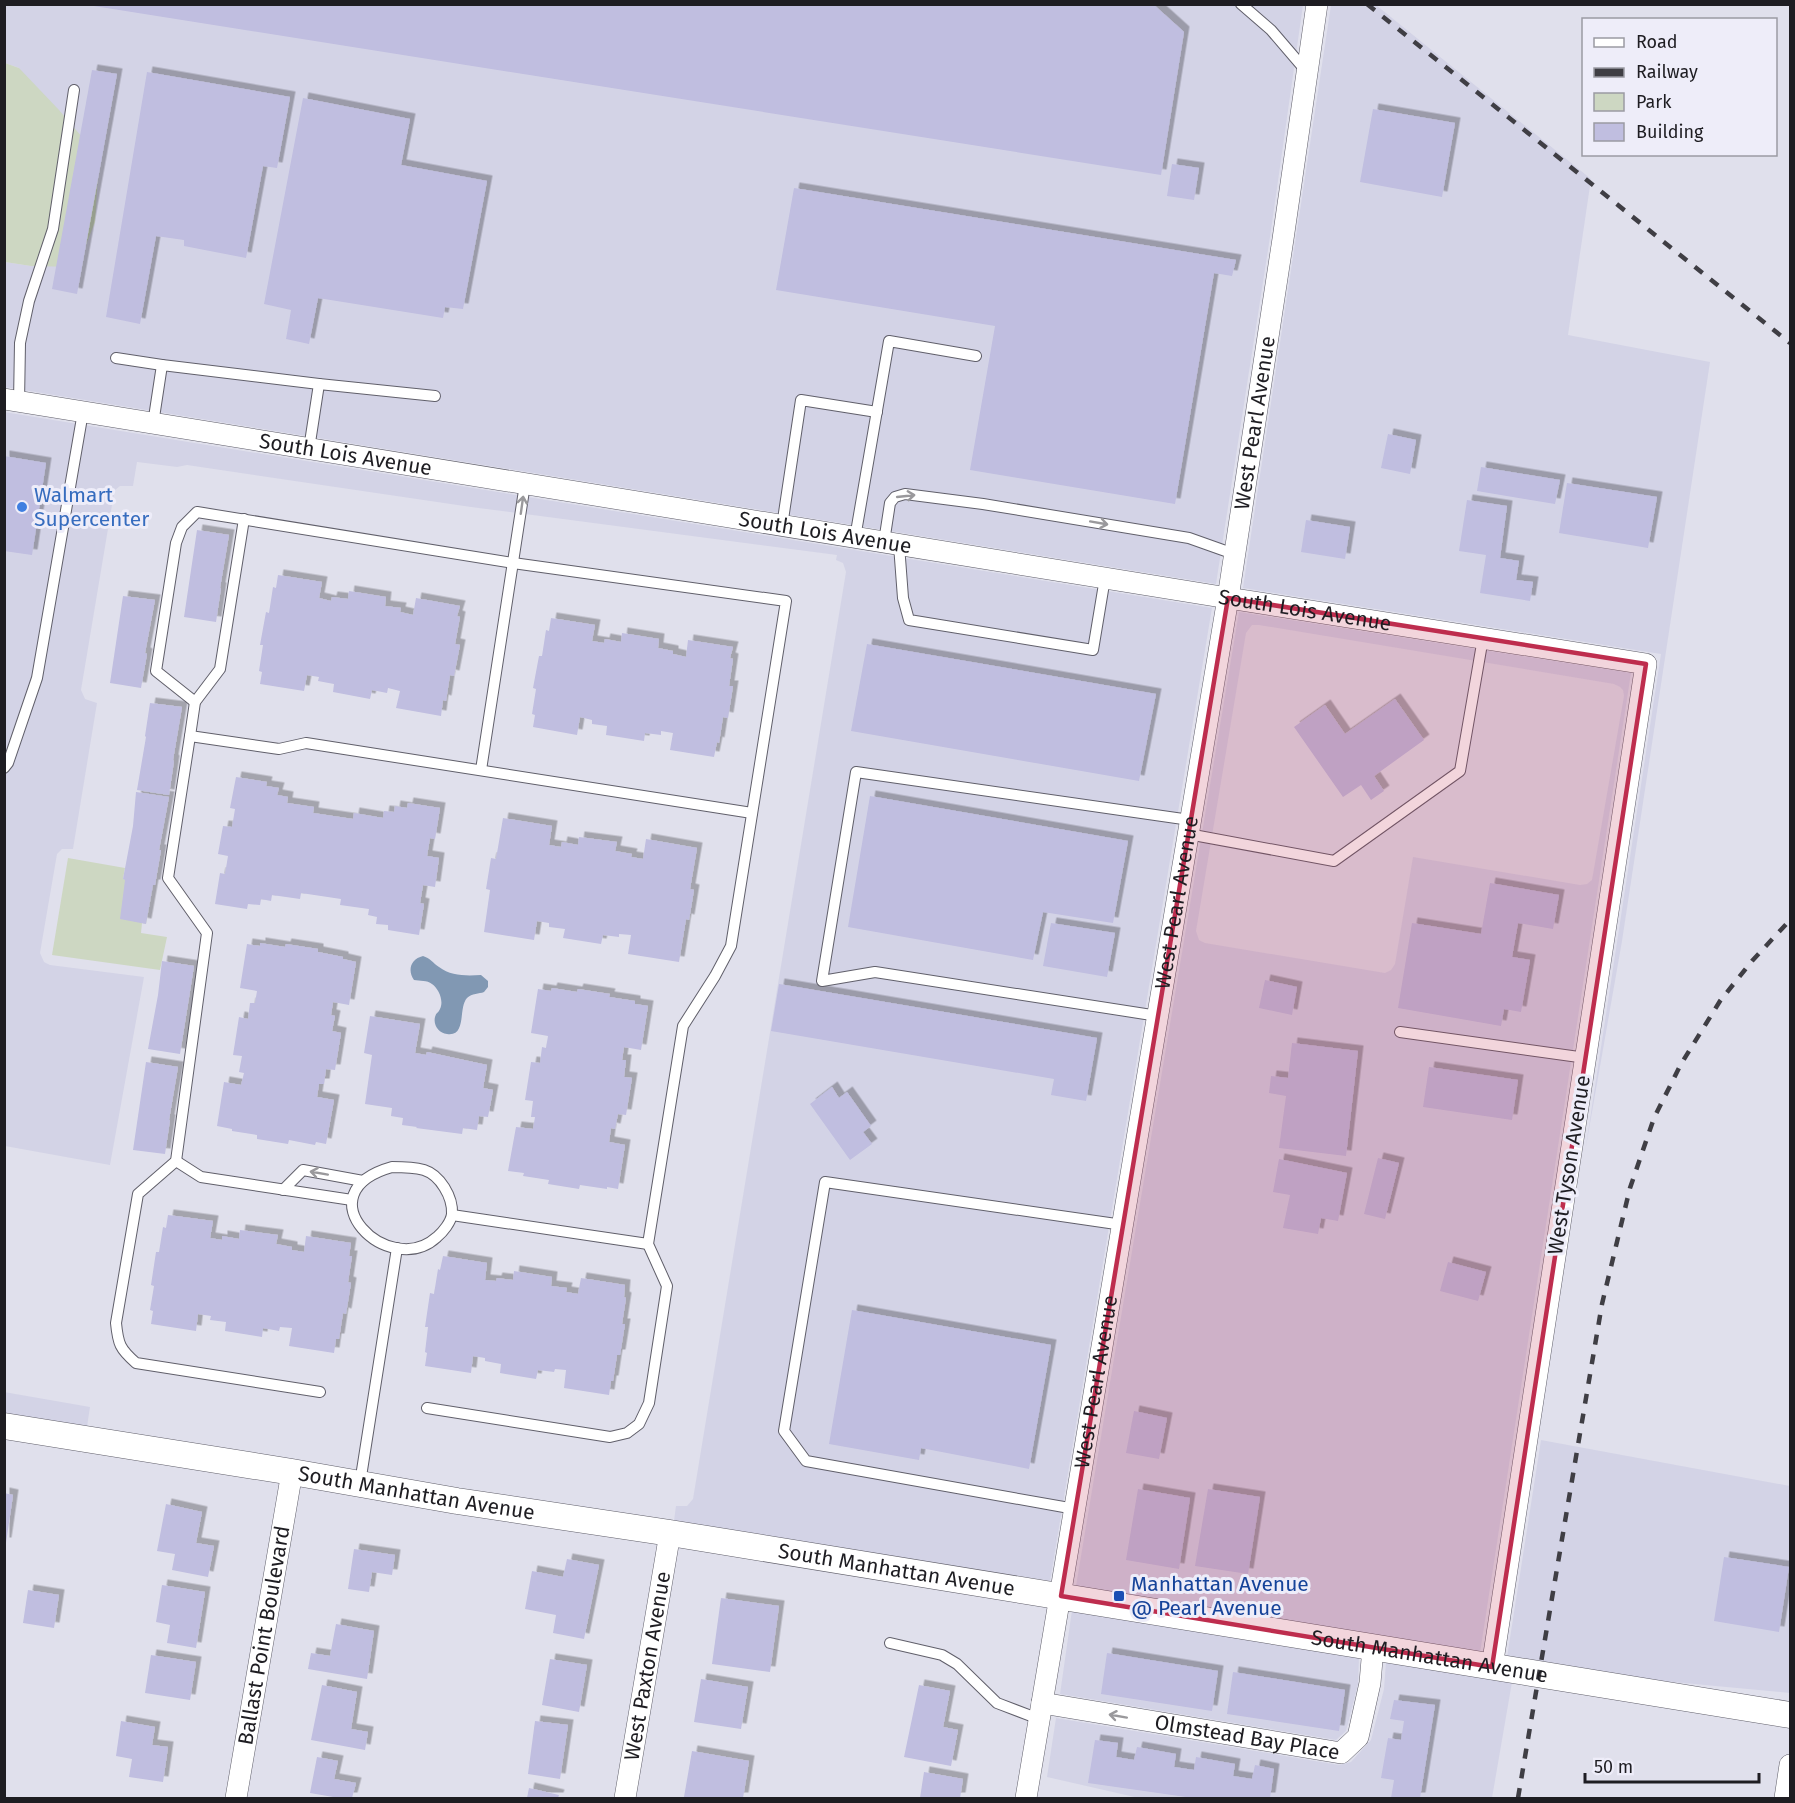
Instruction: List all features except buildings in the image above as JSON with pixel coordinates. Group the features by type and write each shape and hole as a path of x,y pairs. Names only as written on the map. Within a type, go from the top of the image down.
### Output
{"street":[{"name":"West Pearl Avenue","path":"1026,1798 1228,598 1317,4"},
{"name":"South Lois Avenue","path":"12,401 1646,664"},
{"name":"West Tyson Avenue","path":"1492,1667 1646,664"},
{"name":"South Manhattan Avenue","path":"4,1426 1791,1715"},
{"name":"Ballast Point Boulevard","path":"236,1798 292,1472"},
{"name":"West Paxton Avenue","path":"625,1798 670,1533"},
{"name":"Olmstead Bay Place","path":"1041,1711 1341,1753 1358,1737 1370,1683 1373,1648"},
{"path":"1785,1798 1791,1765"}],"lane":[{"path":"1241,4 1271,30 1307,72"},
{"path":"12,401 20,343 29,301 53,229 74,90"},
{"path":"855,538 889,341 976,356"},
{"path":"116,358 435,396"},
{"path":"153,424 162,364"},
{"path":"309,449 320,384"},
{"path":"782,526 801,400 877,412"},
{"path":"4,768 8,763 37,678 83,412"},
{"path":"481,770 525,484"},
{"path":"1105,578 1093,650 909,620 891,543 890,503 895,497 905,494 983,504 1189,538 1234,554"},
{"path":"195,702 156,672 176,543 182,527 197,512 513,563 786,601 730,946 715,976 683,1026 648,1244 667,1286 649,1403 639,1424 627,1433 610,1437 427,1408"},
{"path":"244,519 220,669 195,702 168,878 207,933 176,1161 138,1194 116,1323 117,1339 123,1352 136,1363 320,1392"},
{"path":"1158,1016 875,972 822,981 856,772 1189,827 1334,861 1460,771 1483,638"},
{"path":"190,736 279,749 306,742 752,813"},
{"path":"1400,1032 1586,1058"},
{"path":"176,1161 201,1178 352,1200"},
{"path":"392,1167 426,1170 440,1181 450,1196 452,1215 442,1232 430,1244 416,1248 397,1248 381,1244 366,1233 354,1217 352,1200 363,1180 376,1172 392,1167"},
{"path":"283,1190 303,1170 363,1180"},
{"path":"1076,1509 806,1461 784,1431 819,1218 825,1182 1123,1225"},
{"path":"452,1215 648,1244"},
{"path":"360,1484 397,1248"},
{"path":"890,1644 942,1655 957,1664 997,1703 1041,1711"}],"highlighted area":[{"path":"1228,598 1646,664 1492,1667 1061,1596"}],"shaded area":[{"path":"5,4 1303,5 1270,237 1216,584 5,387 5,262 31,266 19,68 5,63"},
{"path":"1331,5 1376,5 1591,179 1568,335 1710,362 1622,941 1585,1152 1661,654 1243,588"},
{"path":"4,412 1212,608 1050,1581 674,1521 676,1506 687,1506 693,1499 846,572 843,563 836,560 837,555 471,507 187,465 177,467 137,462 133,486 120,486 114,493 81,690 85,699 97,703 73,849 62,849 57,854 40,953 44,962 50,965 144,977 110,1165 5,1146"},
{"path":"1239,612 1631,673 1480,1653 1076,1586","holes":["1252,625 1614,684 1620,687 1624,696 1592,880 1580,885 1413,857 1395,964 1385,973 1205,943 1199,940 1196,931 1246,633"]},
{"path":"4,1392 90,1407 87,1427 5,1413"},
{"path":"1541,1440 1790,1486 1790,1693 1641,1679 1507,1657"},
{"path":"1072,1610 1359,1658 1358,1684 1346,1731 1336,1740 1060,1694"},
{"path":"1386,1662 1512,1682 1492,1798 1139,1798 1047,1777 1056,1718 1339,1765 1351,1762 1371,1740 1384,1689"}],"green space":[{"path":"5,63 19,68 99,157 95,222 77,267 31,266 5,262"},
{"path":"68,858 125,868 123,879 153,885 146,924 142,923 141,933 167,937 160,970 52,955"}],"water":[{"path":"423,956 454,974 481,975 488,981 488,987 484,992 467,998 460,1027 453,1034 444,1033 436,1026 435,1017 441,1002 435,986 426,981 414,980 412,976 411,965"}],"railway":[{"path":"1367,4 1790,343"},
{"path":"1518,1798 1602,1304 1630,1188 1654,1118 1681,1064 1720,1001 1752,961 1790,920"}],"place":[{"name":"Walmart Supercenter","path":"22,507"},
{"name":"Manhattan Avenue @ Pearl Avenue","path":"1119,1596"}]}
